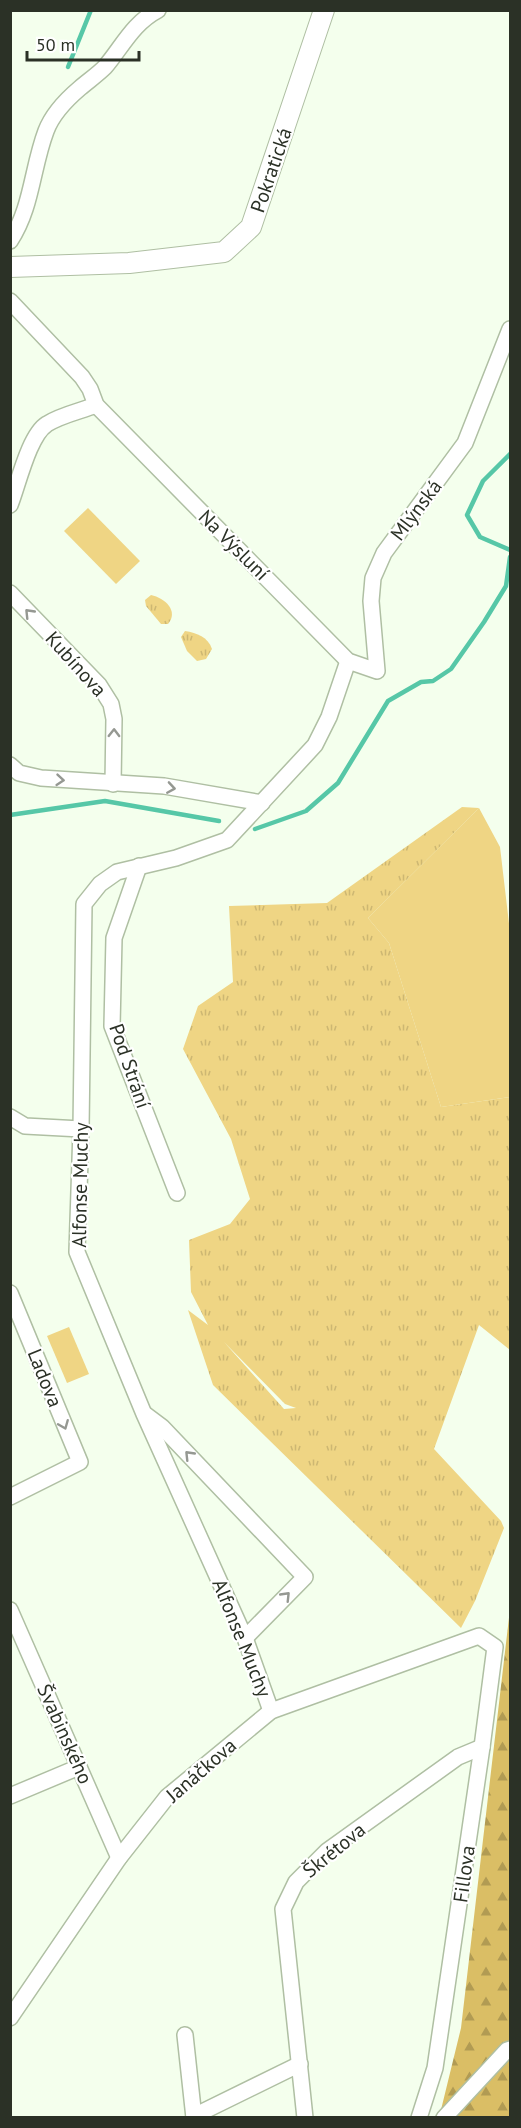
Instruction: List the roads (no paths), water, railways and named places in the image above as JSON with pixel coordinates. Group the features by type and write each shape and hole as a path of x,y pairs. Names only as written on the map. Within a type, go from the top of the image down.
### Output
{"street":[{"path":"10,241 20,225 46,131 56,115 68,99 105,67 139,22 158,10"},
{"name":"Pokratická","path":"10,267 129,263 224,252 252,226 324,10"},
{"name":"Na Výsluní","path":"10,301 82,377 96,405 348,661"},
{"name":"Mlýnská","path":"348,661 377,670 371,601 373,578 384,553 465,443 510,329"},
{"path":"10,505 33,442 47,424 96,405"},
{"name":"Kubínova","path":"10,593 99,685 111,704 114,720 113,784"},
{"path":"10,765 19,773 41,778 164,786 262,803 315,745 322,734 348,661"},
{"name":"Alfonse Muchy","path":"262,803 227,840 176,858 117,872 100,884 84,904 77,1252 144,1414 245,1638 271,1712"},
{"name":"Pod Strání","path":"139,866 114,938 112,1026 177,1193"},
{"path":"10,1117 25,1126 81,1129"},
{"name":"Ladova","path":"10,1293 80,1462 10,1497"},
{"path":"144,1414 162,1427 305,1576 245,1638"},
{"name":"Švabinského","path":"10,1610 119,1858"},
{"name":"Janáčkova","path":"10,2018 119,1858 167,1797 271,1712 479,1635"},
{"name":"Fillova","path":"419,2118 435,2068 495,1647 479,1635"},
{"name":"Škrétova","path":"305,2118 283,1909 296,1882 327,1851 458,1757 482,1747"},
{"path":"10,1796 80,1767"},
{"path":"185,2035 194,2117 300,2064"},
{"path":"444,2118 509,2049"}],"waterway":[{"path":"68,67 91,10"},
{"path":"510,454 483,481 467,515 480,537 510,550"},
{"path":"255,829 306,811 338,783 388,701 421,682 433,681 451,669 506,586 510,557"},
{"path":"10,815 105,801 219,821"}]}
